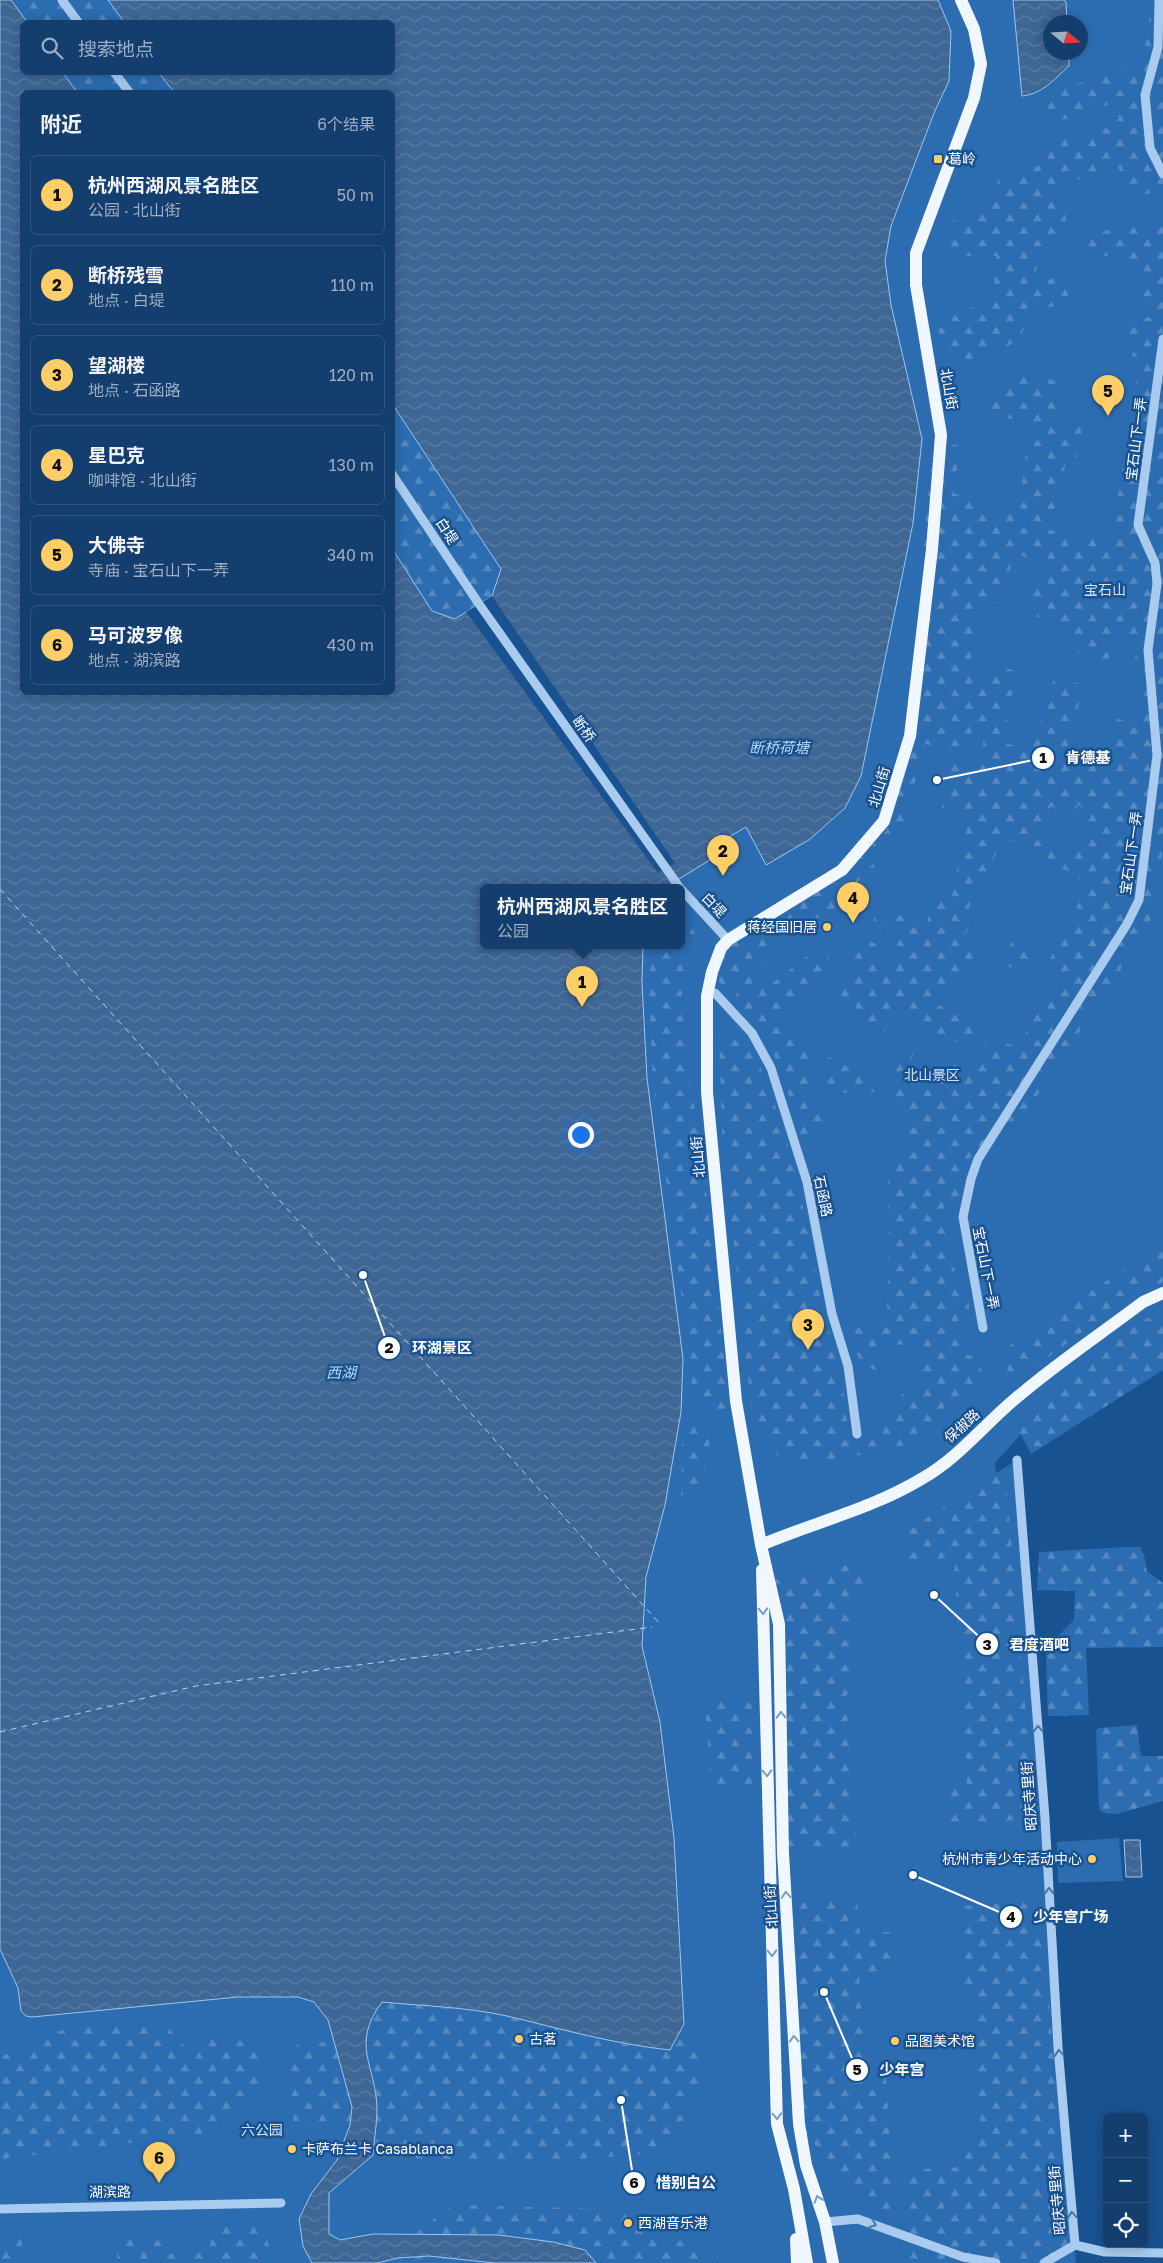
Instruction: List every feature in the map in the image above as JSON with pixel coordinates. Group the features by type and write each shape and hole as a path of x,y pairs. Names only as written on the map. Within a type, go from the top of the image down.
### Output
{"main road":[{"name":"北山街","path":"833,2263 825,2222 806,2165 799,2124 783,1853 779,1624 761,1545 735,1391 707,1092 707,996 712,972 721,948 728,940 842,870 884,821 910,736 932,549 941,435 916,284 916,253 974,98 981,64 974,30 961,0"},
{"name":"保俶路","path":"761,1545 802,1527 847,1514 924,1478 945,1462 1020,1394 1143,1302 1163,1293"},
{"name":"北山街","path":"761,1545 777,2124 794,2189 807,2263"},
{"path":"794,2189 797,2263"}],"street":[{"path":"62,0 77,20"},
{"path":"1159,0 1158,48 1145,95 1150,148 1163,174"},
{"path":"116,75 127,90"},
{"name":"宝石山下一弄","path":"983,1328 963,1218 971,1179 978,1159 1127,924 1139,900 1157,755 1148,650 1157,584 1155,563 1138,526 1163,338"},
{"name":"白堤","path":"395,478 479,604"},
{"name":"断桥","path":"479,604 667,870"},
{"name":"白堤","path":"667,870 677,884"},
{"name":"白堤","path":"685,893 728,940"},
{"name":"石函路","path":"707,996 716,993 752,1033 771,1068 807,1182 832,1314 848,1366 858,1434"},
{"name":"昭庆寺里街","path":"1017,1460 1045,1818 1058,2047 1075,2245 1044,2263"},
{"name":"湖滨路","path":"0,2209 281,2202"},
{"path":"825,2222 858,2219 964,2257 996,2263"},
{"path":"1075,2245 1105,2252 1163,2253"}],"green space":[{"path":"0,0 1163,0 1163,1322 1069,1381 995,1463 996,1473 1017,1460 1076,2263 0,2263"},
{"path":"11,0 108,0 123,20 26,20"},
{"path":"1149,0 1163,0 1163,196 1160,192 1131,196 1118,167 1096,178 1077,179 1061,193 1067,224 1056,246 1037,260 1036,276 1070,282 1067,303 1045,308 1028,317 1020,339 1003,348 976,359 947,360 941,350 939,329 959,312 993,300 996,256 949,256 944,238 949,220 961,221 995,196 998,179 1041,165 1050,138 1078,136 1095,132 1119,119 1115,103 1087,110 1067,119 1044,118 1039,107 1043,90 1089,81 1128,69 1144,56 1151,5"},
{"path":"64,75 161,75 172,90 76,90"},
{"name":"宝石山","path":"1163,212 1163,848 1152,916 1142,937 1028,1109 1005,1131 988,1162 970,1157 957,1211 953,1217 943,1217 959,1290 967,1291 970,1313 958,1315 960,1354 978,1356 985,1384 972,1397 951,1407 902,1446 880,1454 845,1456 813,1465 795,1467 779,1457 753,1423 722,1133 719,1033 747,1042 766,1078 796,1171 823,1312 840,1366 850,1448 863,1446 867,1425 900,1414 902,1394 917,1394 918,1345 879,1344 878,1371 865,1364 857,1354 853,1328 886,1327 889,1260 888,1158 898,1160 915,1115 897,1109 892,1094 893,1076 900,1058 924,1028 900,1008 882,1034 832,997 853,967 850,958 862,938 878,945 874,956 889,962 902,935 873,923 874,918 883,920 889,911 925,926 936,898 949,901 970,815 942,808 955,749 925,744 908,808 911,817 874,868 866,868 846,902 811,921 808,931 797,941 790,934 757,971 770,985 809,955 816,956 824,940 840,938 829,954 828,970 814,994 782,1017 813,1054 814,1084 808,1093 812,1112 824,1113 831,1122 826,1137 819,1135 810,1147 803,1144 780,1070 768,1042 761,1031 742,1017 736,1009 733,1002 739,988 733,985 721,984 712,972 720,940 839,881 886,831 908,760 916,636 932,451 936,444 958,445 954,494 977,496 981,508 1019,511 1029,423 985,413 998,384 1008,375 1024,367 1040,376 1058,382 1057,420 1083,424 1077,457 1067,458 1049,530 1110,542 1125,455 1139,455 1146,439 1129,430 1140,359 1124,352 1125,344 1130,328 1151,316 1136,271 1122,250 1095,260 1081,254 1079,241 1126,223 1140,231 1152,224","holes":["1015,553 1044,564 1039,580 1030,580 1024,595 1035,599 1036,617 1069,623 1070,638 1075,652 1107,661 1120,636 1137,644 1135,658 1144,667 1138,693 1146,702 1139,725 1114,718 1102,764 1066,752 1084,685 1055,675 1031,749 1003,743 1009,722 1001,711 1016,688 1021,673 996,665 989,676 969,670 978,613 1000,600","984,726 982,767 965,767 959,750 973,731","1078,805 1088,811 1075,859 1042,834 1051,806 1073,818","1004,838 1071,873 1088,885 1048,963 1061,972 1017,1048 991,1035 974,1065 953,1055 942,1081 929,1075 926,1067 911,1059 924,1028 969,1047 978,1037 977,1024 971,1024 936,1003 950,977 965,983 982,948 963,939 971,923 964,917"]},
{"path":"395,410 501,569 492,596 455,619 432,611 395,553"},
{"path":"685,916 695,933 682,994 686,1048 707,1197 730,1415 727,1424 717,1420 713,1401 692,1396 691,1370 653,1081 649,989 652,949 685,949"},
{"path":"1015,937 1036,950 1024,970 1009,967 1007,962 1007,951"},
{"path":"829,1057 877,1082 874,1092 836,1093 826,1090 824,1060"},
{"path":"1163,1243 1163,1282 1122,1302 1007,1388 1008,1347"},
{"path":"1163,1311 1163,1370 1031,1454 1014,1421 1118,1333"},
{"path":"688,1418 706,1422 709,1444 708,1460 692,1496 681,1495 682,1445"},
{"path":"1005,1468 1035,1819 945,1824 943,1788 967,1786 954,1558 906,1561 904,1533"},
{"path":"1140,1547 1144,1555 1147,1571 1163,1583 1163,1647 1086,1648 1089,1715 1048,1716 1046,1656 1051,1643 1074,1620 1075,1591 1037,1590 1039,1552"},
{"path":"865,1558 868,1597 849,1599 856,1694 846,1695 857,1848 783,1853 779,1624 770,1580 817,1576"},
{"path":"755,1696 757,1790 711,1789 705,1699"},
{"path":"1137,1725 1141,1756 1163,1756 1163,1801 1117,1814 1104,1813 1099,1809 1096,1730 1099,1728"},
{"path":"1119,1838 1123,1881 1058,1883 1057,1842"},
{"path":"857,1899 860,1934 906,1931 906,1934 890,1935 893,1971 859,1974 866,2076 886,2075 895,2232 872,2200 827,2160 799,2124 787,1904"},
{"path":"1034,1902 1042,1906 1069,2263 907,2263 909,2229 906,2170 960,2167 959,2140 981,2138 974,1989 962,1990 958,1906"},
{"path":"382,2002 489,2013 607,2040 670,2050 684,2024 703,2050 701,2082 669,2152 506,2165 373,2155 377,2109 366,2043 373,2017"},
{"path":"142,2021 168,2027 195,2059 206,2040 226,2037 253,2044 267,2083 221,2123 195,2137 160,2139 0,2159 0,2056 22,2048 41,2033"},
{"path":"302,2041 334,2043 352,2107 350,2125 294,2129 289,2051"},
{"path":"452,2205 654,2210 657,2242 693,2240 717,2256 720,2263 596,2263 585,2250 415,2234"},
{"path":"262,2222 271,2253 280,2263 117,2263 117,2241 163,2233 166,2254 209,2253 213,2223"},
{"path":"0,2236 22,2239 21,2263 0,2263"},
{"path":"429,2256 494,2263 377,2263 398,2258"}],"water":[{"name":"西湖","path":"0,0 11,0 26,20 20,20 20,75 64,75 76,90 20,90 20,695 395,695 395,553 432,611 455,619 492,596 501,569 395,408 395,90 172,90 161,75 395,75 395,20 123,20 108,0 938,0 951,31 949,81 934,113 891,226 885,261 891,305 922,439 913,523 861,776 845,808 809,840 766,865 746,827 717,844 718,855 671,884 480,884 480,949 643,949 642,983 647,1078 683,1359 681,1412 665,1505 646,1577 642,1646 660,1722 674,1838 684,2024 670,2050 608,2040 492,2013 382,2002 373,2017 366,2043 377,2109 373,2155 329,2193 329,2234 340,2240 373,2234 499,2235 553,2242 585,2250 596,2263 494,2263 429,2256 398,2258 377,2263 312,2263 303,2246 299,2219 311,2194 337,2160 350,2125 352,2107 328,2020 314,2002 298,1997 238,1997 32,2017 26,2016 21,2011 18,1988 0,1949"},
{"path":"1013,0 1064,0 1066,2 1067,15 1043,15 1043,60 1069,60 1069,66 1042,89 1022,96"},
{"path":"1124,1840 1140,1840 1142,1877 1126,1877"}],"pier":[{"path":"492,596 675,863 658,873 466,612"}],"ferry route":[{"path":"0,889 661,1625"},
{"path":"0,1732 196,1686 652,1627"}],"place":[{"name":"葛岭","path":"938,159"},
{"name":"大佛寺","path":"1108,416"},
{"name":"肯德基","path":"937,780"},
{"name":"断桥残雪","path":"723,876"},
{"name":"星巴克","path":"853,923"},
{"name":"蒋经国旧居","path":"827,927"},
{"name":"杭州西湖风景名胜区","path":"582,1007"},
{"name":"环湖景区","path":"363,1275"},
{"name":"望湖楼","path":"808,1350"},
{"name":"君度酒吧","path":"934,1595"},
{"name":"杭州市青少年活动中心","path":"1092,1859"},
{"name":"少年宫广场","path":"913,1875"},
{"name":"少年宫","path":"824,1992"},
{"name":"古茗","path":"519,2039"},
{"name":"品图美术馆","path":"895,2041"},
{"name":"惜别白公","path":"621,2100"},
{"name":"卡萨布兰卡 Casablanca","path":"292,2149"},
{"name":"马可波罗像","path":"159,2183"},
{"name":"西湖音乐港","path":"628,2223"}],"water label":[{"name":"断桥荷塘","path":"779,748"}],"park label":[{"name":"北山景区","path":"932,1075"},
{"name":"六公园","path":"262,2130"}]}
